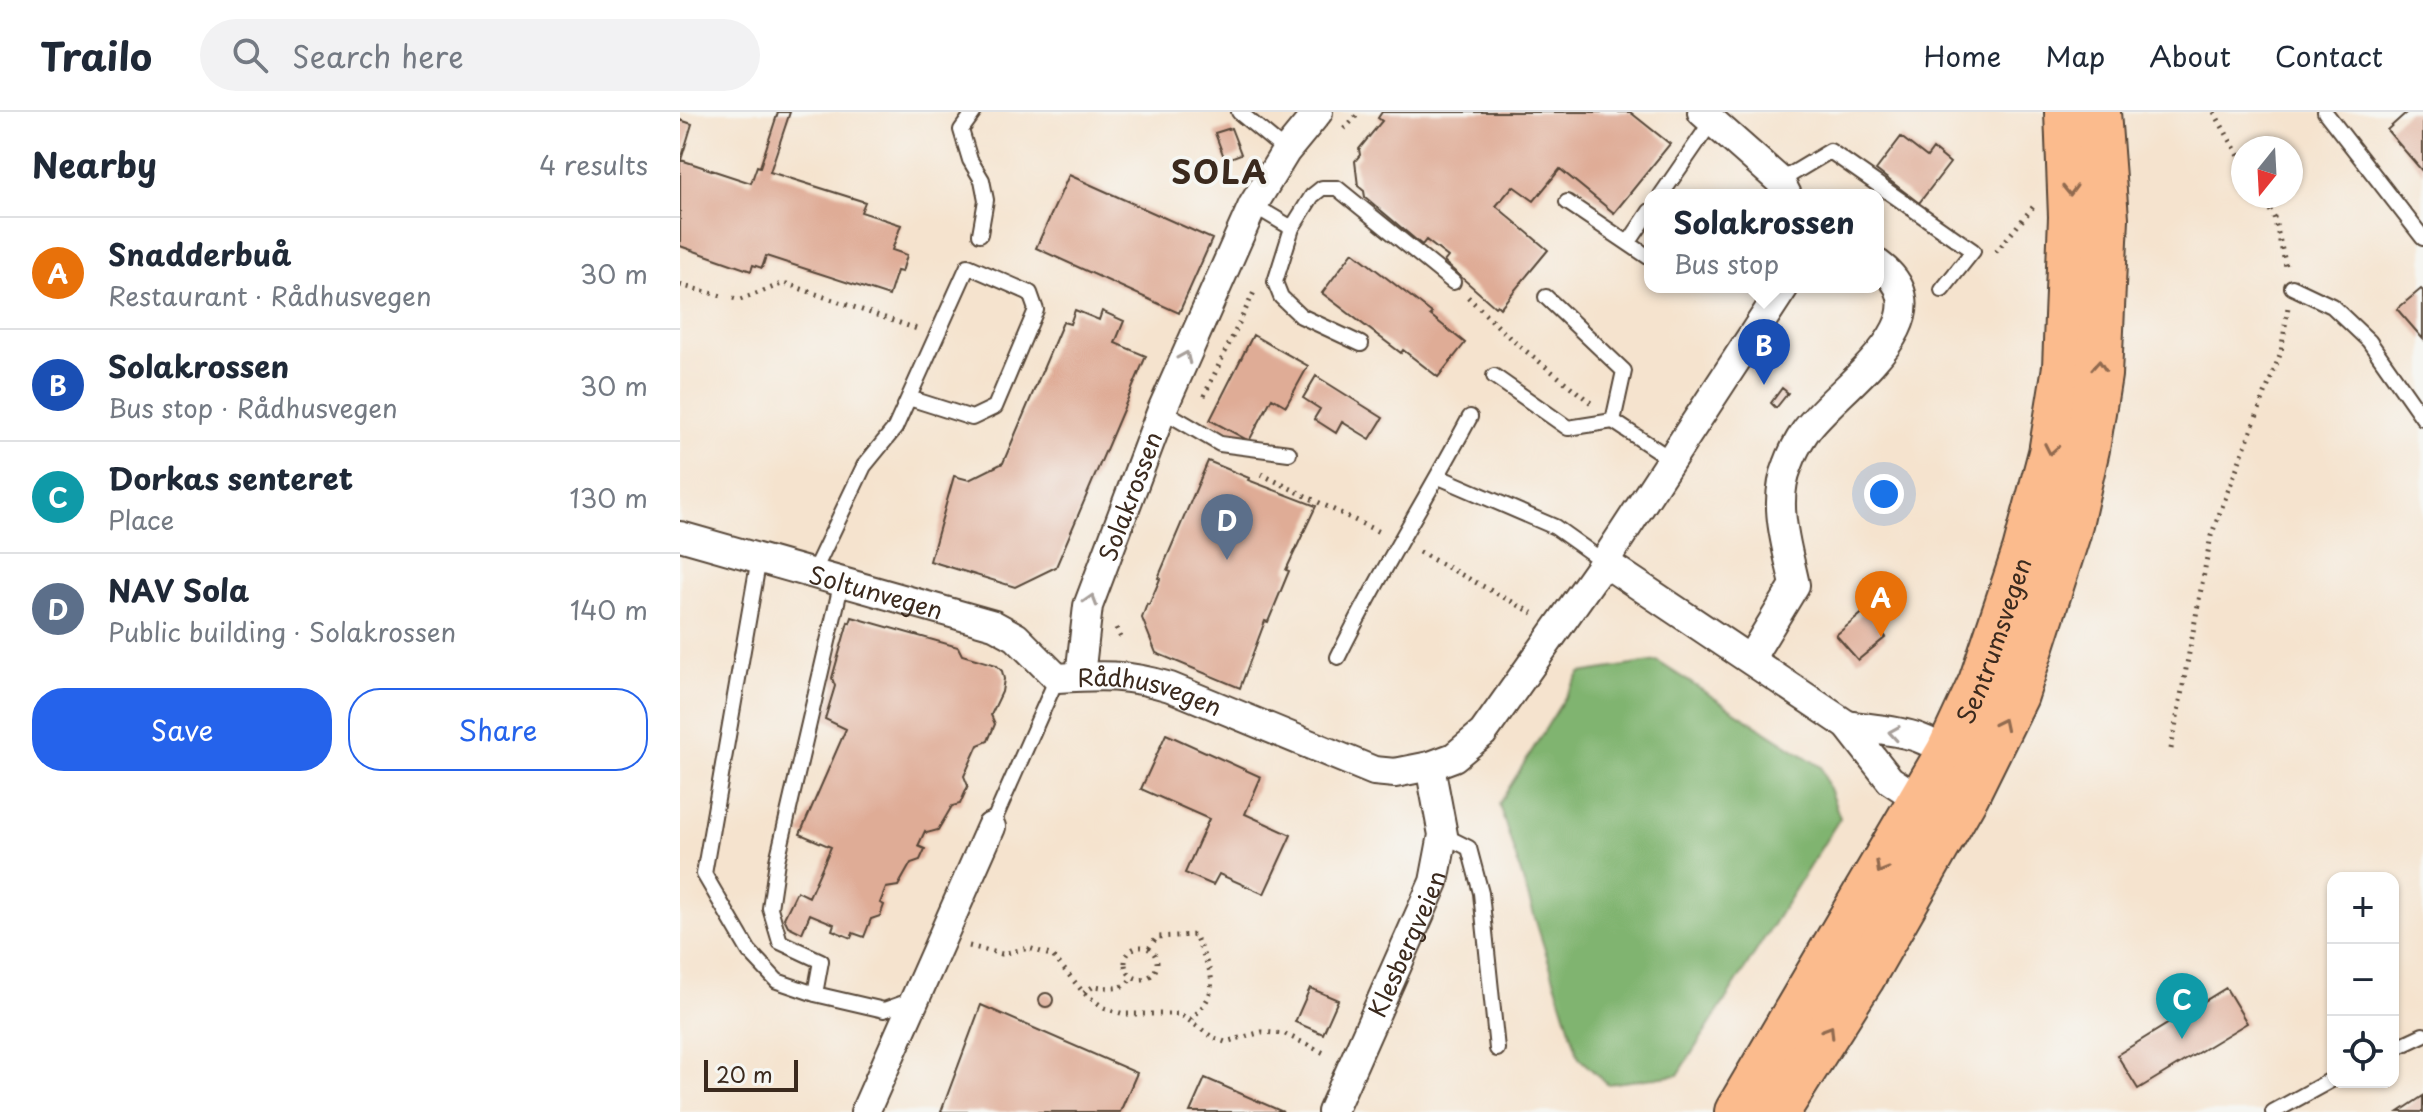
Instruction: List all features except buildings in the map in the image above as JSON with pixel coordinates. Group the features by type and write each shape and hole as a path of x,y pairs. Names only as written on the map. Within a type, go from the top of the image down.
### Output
{"main road":[{"name":"Sentrumsvegen","path":"1737,1112 1948,753 1981,682 2025,551 2051,453 2065,367 2071,217 2067,112"},
{"name":"Sentrumsvegen","path":"1777,1112 1862,978 1967,794 2016,695 2068,533 2087,449 2099,375 2106,218 2098,112"}],"street":[{"name":"Solakrossen","path":"1069,677 1088,606 1162,410 1253,205 1286,151 1318,112"},
{"path":"1707,116 1784,188"},
{"path":"1750,659 1795,585 1780,517 1787,468 1805,431 1883,350 1903,318 1903,294 1884,269"},
{"name":"Rådhusvegen","path":"1069,677 1109,674 1170,687 1374,771 1395,773 1430,766 1454,757 1483,733 1604,562 1780,293"},
{"name":"Soltunvegen","path":"680,536 994,625 1016,637 1069,677"},
{"path":"1604,562 1847,725 1890,780 1920,800 1967,794 1948,753 1917,737 1847,725"},
{"name":"Klesbergveien","path":"1332,1112 1434,882 1443,835 1430,766"},
{"name":"Rådhusvegen","path":"865,1112 991,827"}],"lane":[{"path":"974,112 961,130 970,160 982,180 986,200 980,234"},
{"path":"1239,112 1286,151"},
{"path":"2325,112 2423,238"},
{"path":"1664,189 1707,116"},
{"path":"1784,188 1830,151 1973,251 1942,290"},
{"path":"1361,344 1301,316 1281,297 1275,282 1292,228 1312,196 1322,188 1337,188 1453,282"},
{"path":"1567,202 1644,253"},
{"path":"1253,205 1292,228"},
{"path":"1629,242 1644,220"},
{"path":"813,573 864,466 895,428 968,266 1030,293 1036,310 995,407 972,418 909,398"},
{"path":"2292,287 2332,306 2369,341 2423,418"},
{"path":"1546,297 1624,371 1613,421"},
{"path":"1494,376 1568,428 1613,421 1672,460"},
{"path":"1162,410 1220,444 1289,453"},
{"path":"1338,657 1370,592 1439,477 1470,417"},
{"path":"1439,477 1555,527 1604,562"},
{"path":"759,558 704,874 749,951 777,981 815,994 884,1010 914,1000"},
{"path":"815,994 821,961 780,942 770,908 777,861 842,581"},
{"name":"Rådhusvegen","path":"991,827 1069,677"},
{"path":"1443,835 1469,848 1481,893 1497,1049"},
{"path":"2399,1046 2423,1035"},
{"path":"2273,1112 2327,1082"}],"path":[{"path":"1339,135 1360,112"},
{"path":"2214,112 2231,142"},
{"path":"2041,197 2041,212"},
{"path":"2171,749 2211,536 2281,352 2292,287 2274,217 2269,208"},
{"path":"1189,426 1260,278"},
{"path":"1453,282 1511,339 1613,421"},
{"path":"733,298 740,300 784,283 899,321 936,338"},
{"path":"680,285 722,296"},
{"path":"1109,614 1123,642"},
{"path":"1149,948 1157,937 1195,935 1213,980 1207,1004 1191,1019"},
{"path":"941,939 1002,954 1029,948 1053,956 1084,993 1104,1008 1124,1014 1180,1014 1212,1037 1225,1042 1262,1032 1285,1034 1331,1056"},
{"path":"1139,946 1149,948 1155,954 1155,971 1149,977 1132,977 1126,969 1125,959 1130,950 1139,946"},
{"path":"1084,993 1094,986 1117,989 1129,983 1132,977"}],"green space":[{"path":"1657,661 1821,767 1840,818 1678,1075 1607,1084 1579,1058 1499,804 1580,673"}],"place":[{"name":"Solakrossen","path":"1764,385"},
{"name":"NAV Sola","path":"1227,560"},
{"name":"Snadderbuå","path":"1881,637"},
{"name":"Dorkas senteret","path":"2182,1039"}],"district":[{"name":"SOLA","path":"1220,171"}]}
